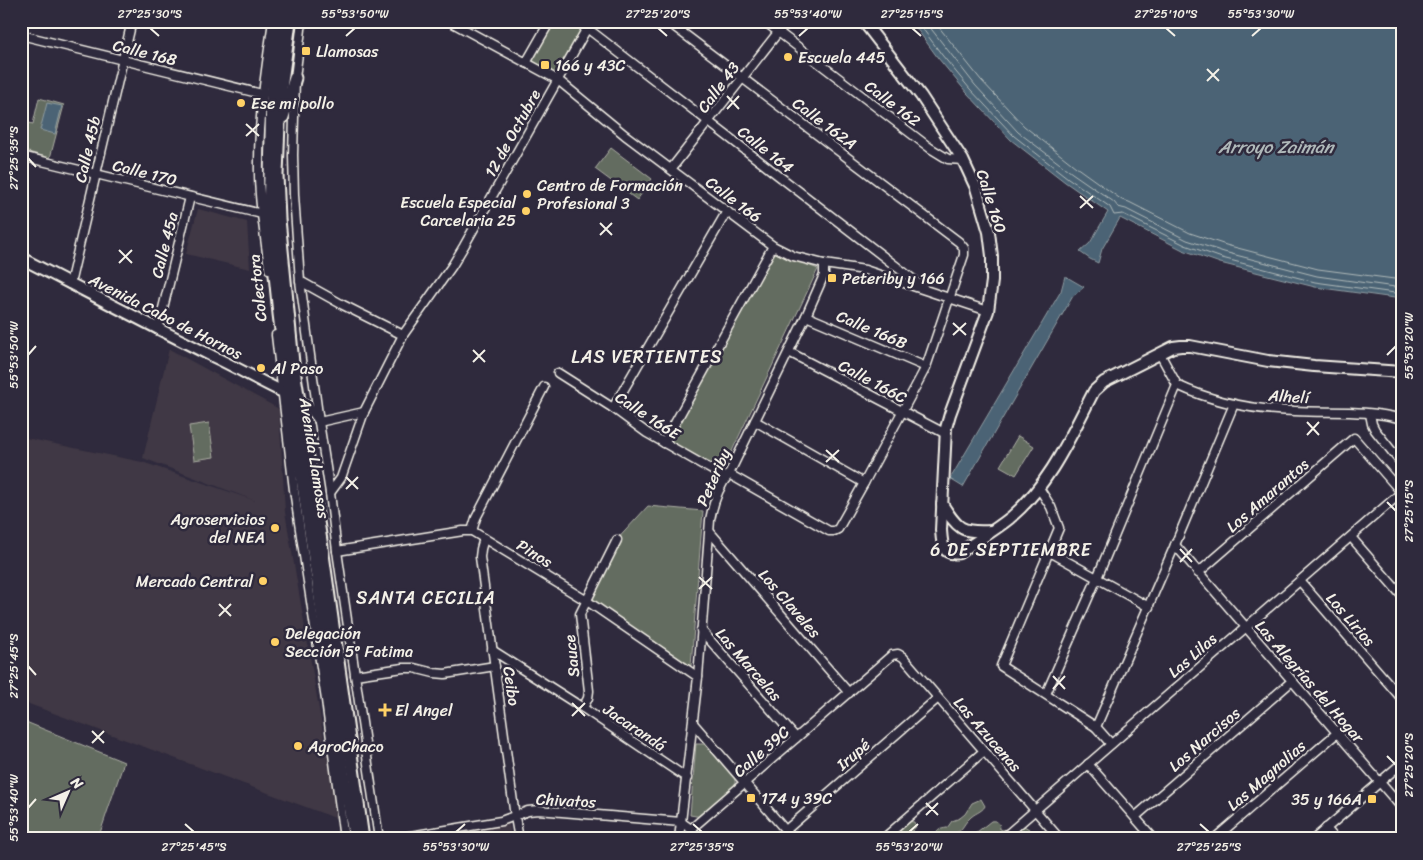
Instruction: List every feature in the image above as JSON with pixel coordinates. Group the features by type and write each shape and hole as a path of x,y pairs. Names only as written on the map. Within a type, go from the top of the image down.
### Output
{"highway":[{"name":"Avenida Llamosas","path":"280,21 272,96 269,216 279,314 312,541 363,839"},
{"name":"Avenida Llamosas","path":"290,21 280,97 277,175 290,342 290,395"},
{"path":"279,130 295,78"},
{"name":"Avenida Llamosas","path":"312,541 340,779 355,839"}],"main road":[{"name":"Calle 160","path":"864,21 921,96 962,160 976,188 989,232 992,256 992,281 988,311 950,414 946,434 942,543 948,552 953,554 959,553 992,531 1009,519 1039,488 1067,444 1094,391 1104,382 1173,347 1190,346 1268,361 1402,372"},
{"name":"Avenida Cabo de Hornos","path":"21,258 290,395"},
{"path":"942,504 953,521 962,529 974,532 992,531"}],"street":[{"name":"Calle 45b","path":"70,284 132,21"},
{"name":"Colectora","path":"273,21 262,94 259,164 262,214 290,395"},
{"path":"302,21 295,78 293,155 301,296 378,839"},
{"name":"Calle 166","path":"450,21 558,80 625,135 773,246 793,256 824,264 865,270 988,311"},
{"path":"526,63 550,21"},
{"name":"Calle 162","path":"764,21 930,148 948,159 962,160"},
{"name":"Calle 43","path":"671,169 787,21"},
{"name":"Calle 162A","path":"672,23 959,242 964,248 964,254 950,299"},
{"name":"12 de Octubre","path":"330,493 341,478 364,412 403,335 464,246 589,25"},
{"name":"Calle 164","path":"589,25 709,122 928,292"},
{"name":"Calle 168","path":"21,36 262,94"},
{"name":"Calle 170","path":"21,156 262,214"},
{"name":"Calle 45a","path":"158,329 190,197"},
{"path":"613,408 727,211"},
{"path":"664,443 773,246"},
{"name":"Peteriby","path":"679,839 698,677 700,630 710,520 713,508 806,316 824,275 824,264"},
{"path":"300,281 403,335"},
{"path":"755,421 864,483 926,367 950,299"},
{"name":"Calle 166B","path":"806,316 926,367"},
{"name":"Calle 166C","path":"789,352 946,434"},
{"path":"1046,694 1097,578 1177,385 1160,354"},
{"name":"Calle 166E","path":"558,373 613,408 647,434 829,531 838,529 864,483"},
{"name":"Alhelí","path":"1177,385 1234,404 1278,410 1353,411 1402,419"},
{"path":"337,551 472,531 476,518 544,387"},
{"path":"290,395 306,405 319,422"},
{"path":"1096,727 1149,607 1234,404"},
{"path":"319,422 364,412"},
{"path":"1370,414 1375,430 1402,464"},
{"name":"Los Amarantos","path":"1198,573 1354,438 1402,493"},
{"path":"1039,488 1051,508 1059,528 1001,666 1096,727 1111,744"},
{"name":"Las Lilas","path":"1002,839 1402,493"},
{"name":"Pinos","path":"472,531 587,601 698,677"},
{"name":"Los Claveles","path":"710,532 849,693"},
{"path":"1351,537 1402,596"},
{"path":"330,699 305,554 312,541 335,538"},
{"name":"Ceibo","path":"484,538 480,557 519,839"},
{"name":"Sauce","path":"583,708 589,691 580,614 617,540"},
{"name":"Las Alegrías del Hogar","path":"1175,545 1402,808"},
{"path":"1050,552 1149,607"},
{"name":"Los Lirios","path":"1300,581 1402,699"},
{"name":"Las Marcelas","path":"700,630 796,738"},
{"name":"Jacarandá","path":"492,650 687,778"},
{"name":"Las Azucenas","path":"892,655 898,654 903,657 1060,839"},
{"name":"Calle 39C","path":"691,829 892,655"},
{"path":"355,675 408,668 445,674 495,666"},
{"name":"Los Narcisos","path":"1135,817 1292,681"},
{"name":"Irupé","path":"786,830 938,698"},
{"path":"693,723 793,839"},
{"name":"Las Magnolias","path":"1214,839 1337,733"},
{"path":"883,839 984,751"},
{"path":"1314,839 1402,763"},
{"path":"1088,764 1154,839"},
{"path":"340,779 344,839"},
{"name":"Chivatos","path":"392,839 501,821 528,811 538,810 681,822"},
{"path":"681,822 691,829 699,839"},
{"path":"1326,828 1334,839"}],"shaded area":[{"path":"553,21 586,21 555,76 529,62"},
{"path":"39,98 64,105 50,158 21,150 21,121 33,124"},
{"path":"611,148 652,179 637,200 595,169"},
{"path":"198,209 247,222 250,269 186,254"},
{"path":"773,251 818,269 723,470 676,445 671,440"},
{"path":"169,349 279,409 285,512 338,819 21,701 21,437 142,462 256,501 143,458"},
{"path":"209,423 214,457 194,460 189,426"},
{"path":"1018,436 1034,446 1016,475 1000,466"},
{"path":"648,506 703,511 691,666 587,597 614,543"},
{"path":"21,720 124,762 98,839 21,839"},
{"path":"696,744 705,744 735,779 735,788 702,817 690,815"},
{"path":"981,799 985,806 984,808 971,817 958,832 951,834 948,839 939,839 937,837 939,830 947,828 952,821 965,814 972,803"},
{"path":"906,821 914,822 916,827 909,831 905,838 868,839 874,834 886,835"},
{"path":"991,821 998,822 1000,829 1003,830 1024,826 1029,829 1023,836 1012,834 1006,839 965,839"},
{"path":"509,823 512,839 416,839"}],"water":[{"name":"Arroyo Zaimán","path":"911,21 1402,21 1402,299 1315,287 1220,263 1183,250 1120,218 1102,249 1098,263 1090,259 1080,252 1090,243 1108,212 1065,182 1011,140 967,93"},
{"path":"47,103 62,106 55,134 40,130"},
{"path":"1065,276 1084,287 1073,296 963,487 950,479 1061,291"}],"place":[{"name":"Llamosas","path":"306,51"},
{"name":"Escuela 445","path":"788,57"},
{"name":"166 y 43C","path":"545,65"},
{"name":"Ese mi pollo","path":"241,103"},
{"name":"Centro de Formación Profesional 3","path":"527,194"},
{"name":"Escuela Especial Carcelaria 25","path":"526,211"},
{"name":"Peteriby y 166","path":"832,278"},
{"name":"Al Paso","path":"261,368"},
{"name":"Agroservicios del NEA","path":"275,528"},
{"name":"Mercado Central","path":"263,581"},
{"name":"Delegación Sección 5º Fatima","path":"275,642"},
{"name":"El Angel","path":"385,710"},
{"name":"AgroChaco","path":"298,746"},
{"name":"174 y 39C","path":"751,798"},
{"name":"35 y 166A","path":"1372,799"}],"district":[{"name":"LAS VERTIENTES","path":"647,357"},
{"name":"6 DE SEPTIEMBRE","path":"1011,550"},
{"name":"SANTA CECILIA","path":"426,598"}]}
